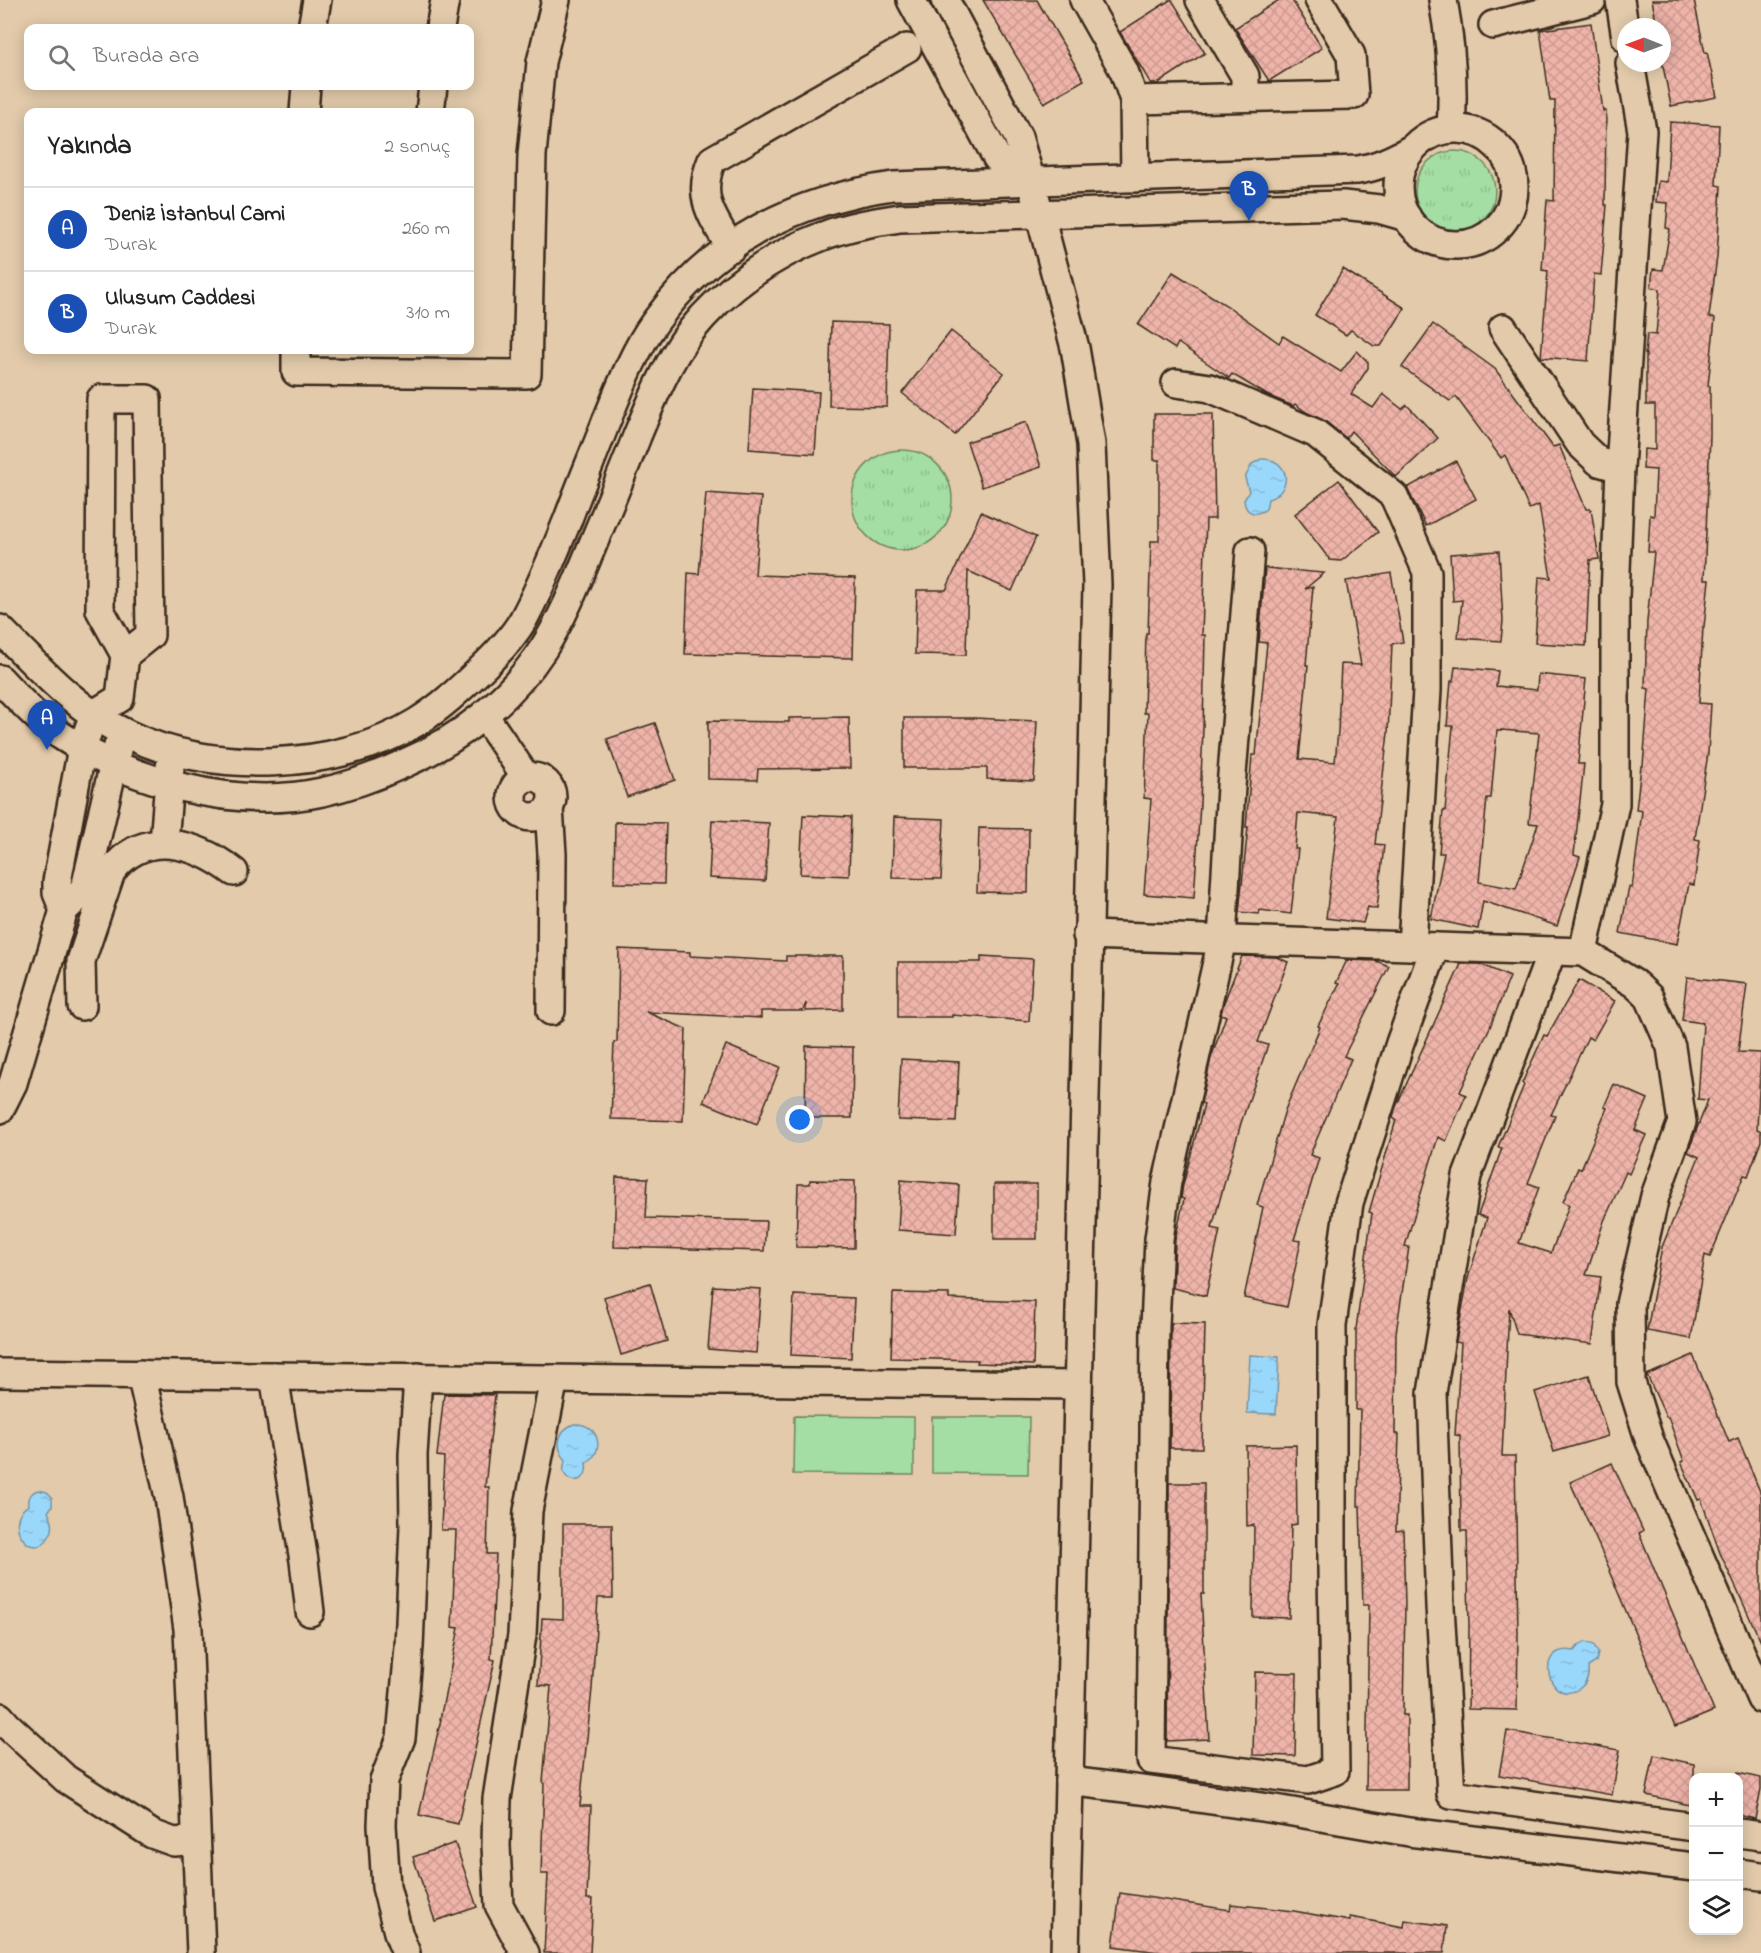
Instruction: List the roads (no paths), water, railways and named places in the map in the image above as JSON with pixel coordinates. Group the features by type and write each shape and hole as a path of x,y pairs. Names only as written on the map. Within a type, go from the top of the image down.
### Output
{"street":[{"path":"313,24 317,0"},
{"path":"441,24 445,0"},
{"path":"296,354 296,372 420,361 528,374 532,155 541,62 556,0"},
{"path":"911,0 997,158 1031,181"},
{"path":"945,0 1018,137 1075,348 1091,444 1097,585 1087,935 1065,1953"},
{"path":"1084,0 1125,71 1134,100 1135,177"},
{"path":"1200,0 1245,76 1245,97"},
{"path":"1134,100 1354,95 1351,55 1319,0"},
{"path":"1443,0 1450,38 1454,92 1451,128"},
{"path":"1493,25 1592,0"},
{"path":"1620,0 1623,18"},
{"path":"730,248 708,209 705,197 705,183 712,160 907,48"},
{"path":"1583,952 1615,804 1615,597 1620,468 1642,131 1632,72"},
{"path":"304,108 306,90"},
{"path":"430,108 433,90"},
{"path":"0,629 71,699 121,731 148,744 210,758 251,762 285,762 326,756 373,742 415,723 449,700 498,653 521,623 545,578 619,389 653,324 696,275 730,248 773,220 805,206 860,190 893,186 1358,170 1395,159 1434,133 1451,128 1468,129 1483,135 1497,144 1507,157 1513,173 1514,189 1512,205 1504,220 1493,232 1479,240 1463,244 1447,244 1431,239 1417,230 1407,217 1398,188 1400,172 1413,148"},
{"path":"0,679 51,728 82,748 137,773 169,784 210,793 247,797 319,793 351,785 422,756 452,740 484,715 525,674 560,621 664,375 690,332 721,300 754,272 785,253 824,235 864,224 900,218 1343,205 1379,209 1407,217"},
{"path":"1503,328 1581,444 1599,462 1620,468"},
{"path":"1176,383 1210,388 1315,433 1394,496 1427,572 1424,947 1400,1043 1349,1203 1332,1325 1335,1771 1308,1780 1151,1760 1155,1349 1160,1239 1167,1182 1222,940 1231,786 1250,551"},
{"path":"0,1109 13,1083 64,910 79,896 86,884 121,731 120,698 125,655 100,610 101,399 147,399 150,635 125,655"},
{"path":"64,910 57,893 57,882 82,748 94,714 120,698"},
{"path":"484,715 526,777 515,786 512,792 512,800 518,812 525,816 538,816 549,808 552,855 551,1011"},
{"path":"164,843 172,751"},
{"path":"82,1006 81,961 111,872 118,862 133,850 151,844 164,843 198,851 218,859 234,872"},
{"path":"1087,935 1583,952 1635,984 1649,997 1671,1047 1682,1122 1655,1196 1630,1304 1631,1382 1649,1439 1761,1699"},
{"path":"1552,951 1467,1176 1432,1393 1440,1606 1451,1794 1689,1826"},
{"path":"0,1373 1077,1385"},
{"path":"141,1374 169,1497 188,1629 201,1953"},
{"path":"274,1376 310,1612"},
{"path":"406,1953 386,1887 382,1824 384,1780 401,1738 408,1659 414,1526 413,1455 418,1377"},
{"path":"525,1953 499,1905 496,1846 497,1799 522,1635 528,1511 554,1379"},
{"path":"0,1717 66,1779 104,1804 152,1834 174,1842 196,1840"},
{"path":"1069,1781 1195,1797 1420,1834 1689,1867"},
{"path":"1743,1834 1761,1836"},
{"path":"1743,1874 1761,1876"}],"water":[{"path":"1261,459 1278,463 1283,469 1285,482 1277,495 1268,499 1266,509 1254,513 1246,508 1244,500 1249,491 1245,478 1252,464"},
{"path":"1250,1355 1279,1357 1276,1414 1247,1413"},
{"path":"574,1424 582,1425 594,1432 598,1445 592,1458 586,1463 583,1477 579,1480 568,1478 565,1474 566,1460 559,1444 564,1430"},
{"path":"38,1490 47,1492 52,1497 52,1506 48,1512 53,1526 52,1532 43,1544 35,1546 28,1544 22,1538 18,1530 18,1521 21,1512 29,1505 30,1496"},
{"path":"1585,1642 1594,1645 1598,1653 1596,1662 1588,1667 1587,1679 1580,1688 1569,1692 1560,1690 1553,1684 1549,1674 1549,1665 1553,1656 1561,1651 1574,1651"}],"place":[{"name":"Ulusum Caddesi","path":"1249,221"},
{"name":"Deniz İstanbul Cami","path":"47,750"}]}
